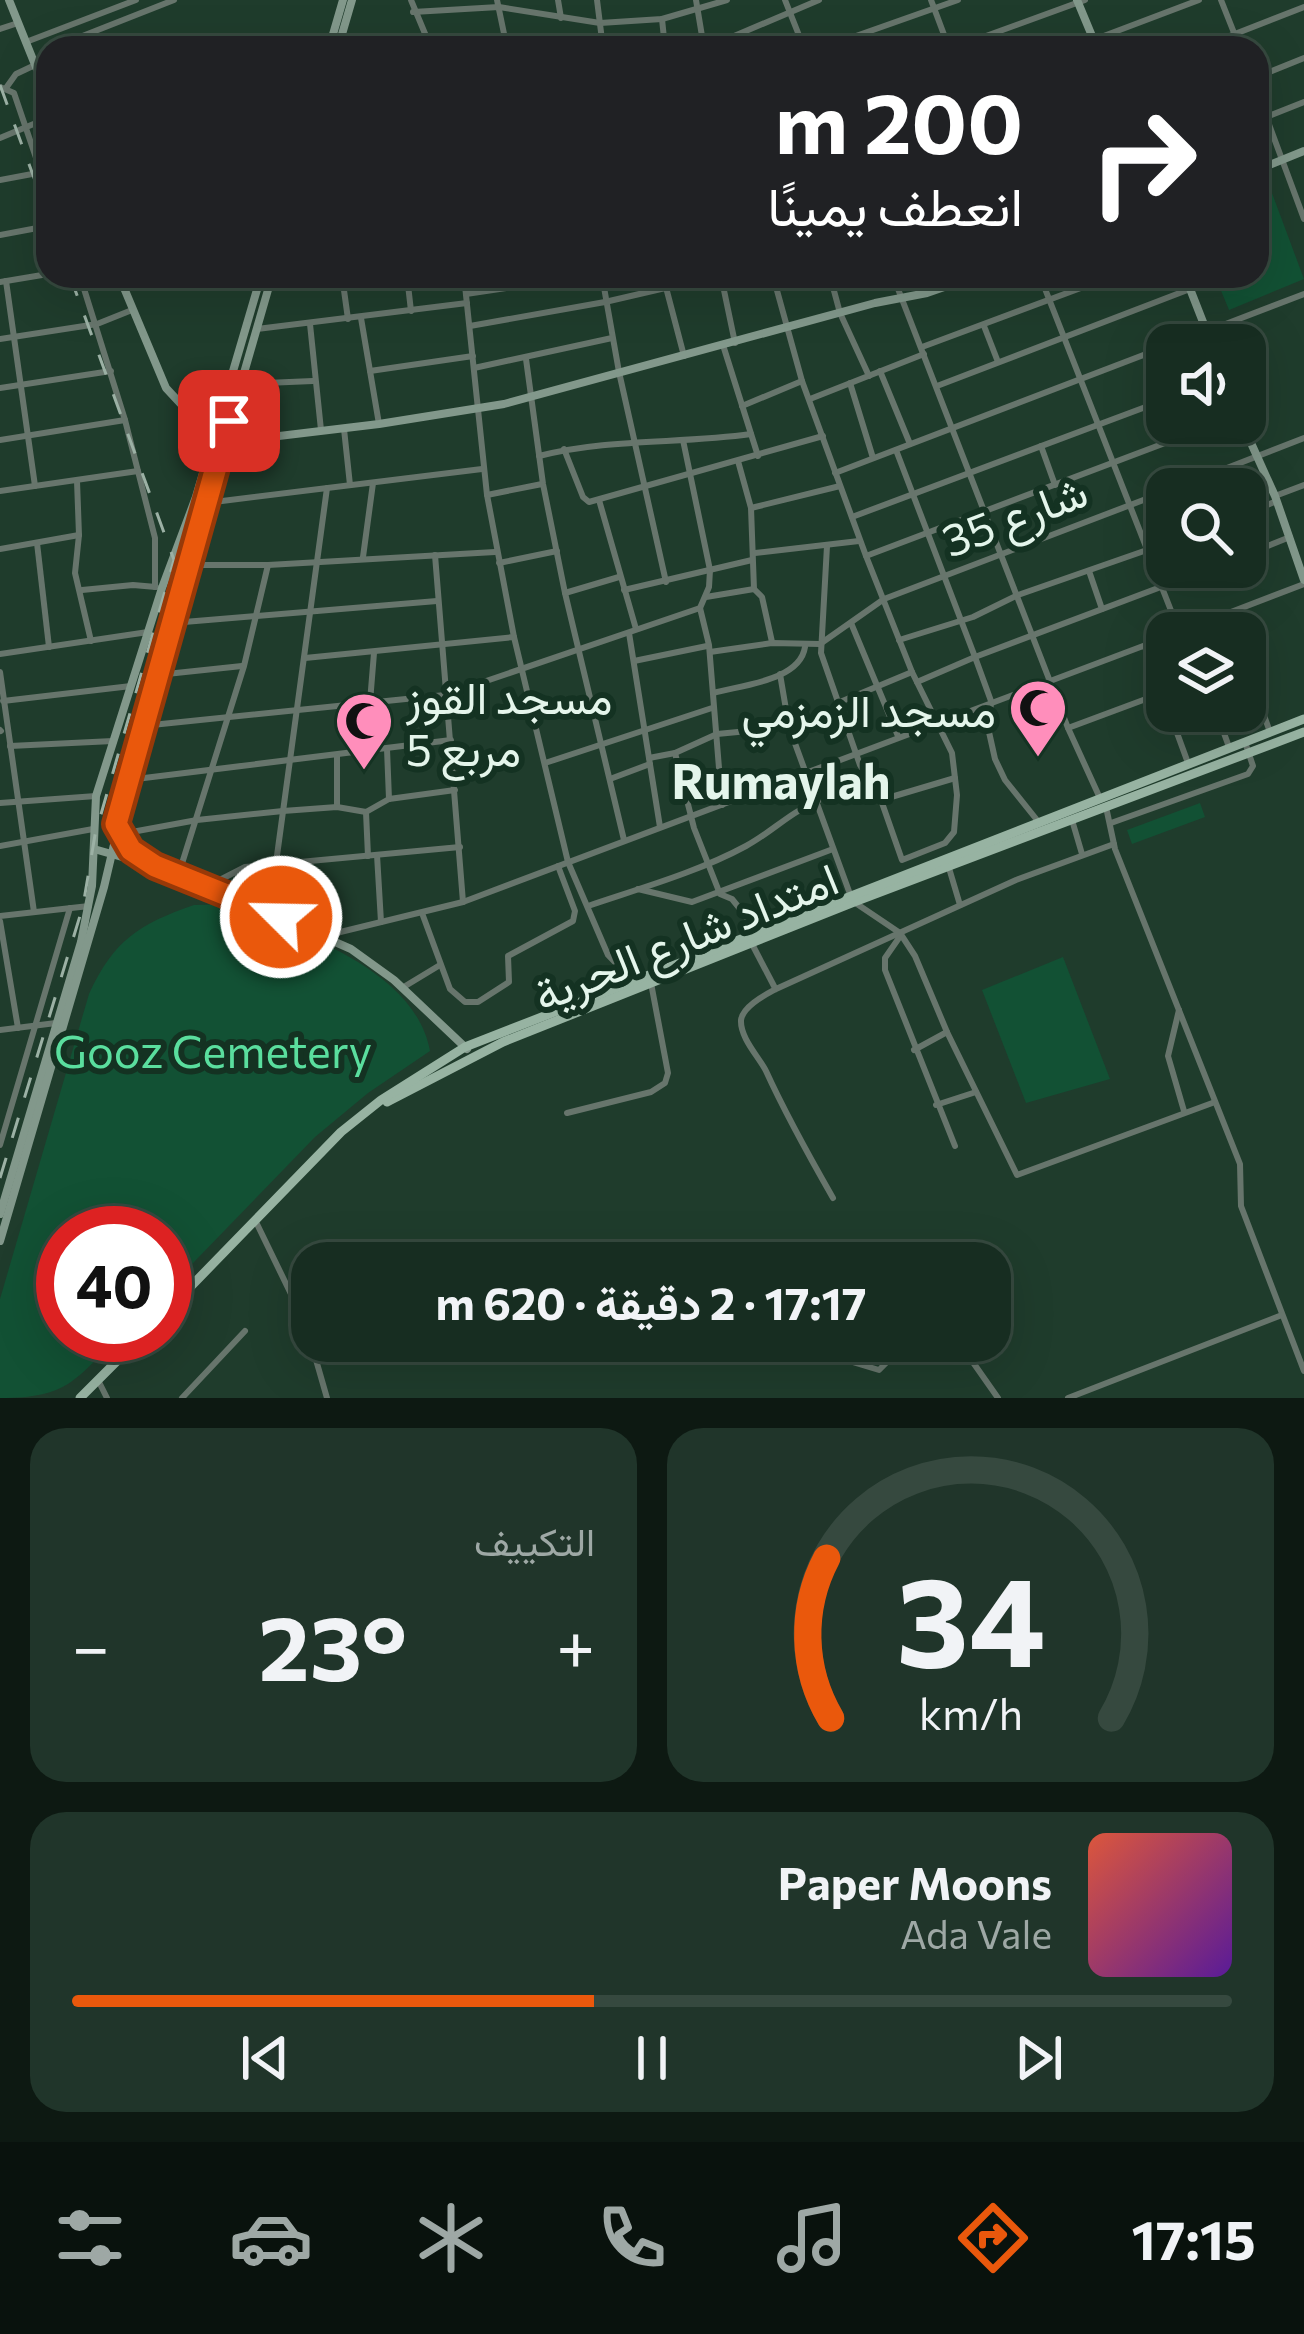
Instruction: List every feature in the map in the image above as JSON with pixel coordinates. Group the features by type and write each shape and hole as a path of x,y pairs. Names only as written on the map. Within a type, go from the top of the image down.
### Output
{"main road":[{"path":"9,0 36,67"},
{"path":"336,36 343,0"},
{"path":"338,36 352,0"},
{"path":"1080,1 1092,36"},
{"path":"1269,165 1304,151"},
{"path":"123,288 166,388 220,435 238,441 481,408 936,288"},
{"path":"225,419 228,391 258,288"},
{"path":"0,1214 89,906 96,796 159,588 240,384 269,288"},
{"path":"1190,289 1204,324"},
{"path":"202,412 228,391"},
{"path":"186,409 225,419"},
{"path":"0,1241 104,887 220,435"},
{"path":"1252,444 1304,582"},
{"name":"امتداد شارع الحرية","path":"468,1051 752,944 934,855 962,857 1072,820 1188,763 1304,718"},
{"name":"امتداد شارع الحرية","path":"192,1289 362,1120 468,1051 757,930 949,868 1037,820 1250,754 1304,732"},
{"path":"119,829 131,850 155,866"},
{"path":"94,849 178,873 366,958 468,1051 407,1082 350,1124 192,1288"},
{"path":"92,1392 120,1362"}],"street":[{"path":"42,36 136,0"},
{"path":"83,36 132,17 151,4 174,0"},
{"path":"411,0 425,36"},
{"path":"558,0 561,18"},
{"path":"597,0 602,36"},
{"path":"696,0 702,36"},
{"path":"413,12 498,4 600,23 662,19 728,0"},
{"path":"785,0 799,36"},
{"path":"737,36 819,0"},
{"path":"931,0 946,36"},
{"path":"857,36 958,0"},
{"path":"1114,36 1199,0"},
{"path":"1221,0 1235,36"},
{"path":"984,36 1080,1"},
{"path":"126,4 132,17"},
{"path":"498,4 505,36"},
{"path":"1227,36 1304,7"},
{"path":"662,19 664,36"},
{"path":"0,29 18,23"},
{"path":"26,42 36,38"},
{"path":"36,58 3,88 14,93 36,152"},
{"path":"1269,72 1303,60"},
{"path":"1269,116 1304,102"},
{"path":"0,138 36,123"},
{"path":"1269,125 1304,219"},
{"path":"0,181 36,175"},
{"path":"0,235 36,228"},
{"path":"34,486 3,281 36,276"},
{"path":"82,590 133,585 159,588 154,538 125,420 84,288"},
{"path":"344,288 348,319"},
{"path":"408,288 411,311"},
{"path":"466,288 487,495 514,637 568,862 608,956 631,979"},
{"path":"257,328 411,311 524,288"},
{"path":"603,288 665,582"},
{"path":"470,326 668,288"},
{"path":"722,288 735,343"},
{"path":"776,288 802,381 860,541 911,673 952,753 954,832 934,855 902,860"},
{"path":"833,288 869,376"},
{"path":"898,288 1068,728 1111,823 1114,844 1242,1172 1241,1206 1304,1371"},
{"path":"1045,288 1146,545"},
{"path":"809,400 1082,288"},
{"path":"664,289 684,356"},
{"path":"937,386 1190,289"},
{"path":"1225,324 1304,294"},
{"path":"0,339 97,324 132,310"},
{"path":"361,318 380,424"},
{"path":"310,324 321,430"},
{"path":"984,326 998,362"},
{"path":"474,368 612,338"},
{"path":"723,345 758,457"},
{"path":"835,473 1146,355"},
{"path":"370,371 474,356"},
{"path":"526,358 543,484 565,593 624,840"},
{"path":"0,388 111,371"},
{"path":"880,371 910,444"},
{"path":"240,384 313,381"},
{"path":"742,406 802,381"},
{"path":"850,383 873,458"},
{"path":"852,518 1146,407"},
{"path":"0,440 125,420"},
{"path":"344,428 350,485"},
{"path":"539,456 564,449 752,434"},
{"path":"564,449 583,497 590,502 823,436"},
{"name":"شارع 35","path":"1226,468 1304,438"},
{"path":"683,440 710,570 700,608 709,649 722,805"},
{"path":"866,556 1165,444"},
{"path":"1041,446 1055,485"},
{"path":"896,450 991,701 989,732 995,759 1005,780 1037,820"},
{"path":"738,461 751,508 754,589 763,599 772,643"},
{"path":"206,503 484,469"},
{"path":"0,491 137,471"},
{"path":"77,481 80,536 75,573 91,640"},
{"path":"363,557 373,483"},
{"path":"487,495 543,484"},
{"path":"1266,504 1304,485"},
{"path":"751,508 840,486"},
{"path":"276,863 327,488"},
{"path":"599,500 633,632 660,827"},
{"name":"شارع 35","path":"820,644 884,599 1146,500"},
{"path":"0,548 80,536"},
{"path":"1266,546 1290,537"},
{"path":"624,590 754,557 860,541"},
{"path":"37,543 49,647"},
{"path":"827,546 820,644 866,778 881,800 903,873"},
{"path":"188,566 497,551"},
{"path":"499,563 557,551"},
{"path":"899,640 1146,551"},
{"path":"435,556 463,902"},
{"path":"178,873 244,666 268,565"},
{"path":"1089,571 1102,609"},
{"path":"565,593 620,577"},
{"path":"1232,612 1304,582"},
{"path":"916,682 1159,588"},
{"path":"706,597 754,589"},
{"path":"172,623 438,601"},
{"path":"142,726 445,695 700,608"},
{"path":"851,623 898,736"},
{"path":"0,654 148,632"},
{"path":"305,658 514,637"},
{"path":"634,661 772,643 820,644"},
{"path":"713,693 780,674 800,663 806,646"},
{"path":"324,936 463,902 856,751 1145,647"},
{"path":"366,752 374,653"},
{"path":"157,675 244,666"},
{"path":"0,672 2,731 10,746 34,912"},
{"path":"840,702 911,673"},
{"path":"780,674 789,727 852,898 901,934 1017,1175 1215,1102"},
{"path":"3,701 131,686"},
{"path":"1068,728 1146,699"},
{"path":"545,763 713,708"},
{"path":"1266,721 1270,732"},
{"path":"610,779 717,734 789,727"},
{"path":"1177,732 1188,763"},
{"path":"1224,732 1229,747"},
{"path":"128,780 451,740"},
{"path":"10,746 113,741"},
{"path":"1111,823 1248,774 1253,766 1245,742"},
{"path":"387,749 389,800"},
{"path":"675,753 719,894"},
{"path":"337,756 337,807"},
{"path":"881,800 955,778"},
{"path":"119,829 337,807 366,812 389,800 455,790"},
{"path":"0,803 96,796"},
{"path":"587,906 709,865 761,837 795,810 818,801"},
{"path":"366,812 381,922"},
{"path":"1072,820 1082,854"},
{"path":"0,846 94,829"},
{"path":"833,1198 780,1107 741,1021 756,1002 776,988 960,904 1114,844"},
{"path":"208,886 245,867 460,847"},
{"path":"637,888 685,902 719,894 833,849"},
{"path":"422,913 449,989 465,1002 478,1002 509,982 508,956 573,921 575,911 558,866"},
{"path":"949,868 960,904"},
{"path":"719,894 732,898 757,930"},
{"path":"18,1028 0,919 89,906"},
{"path":"0,1145 70,908"},
{"path":"901,934 888,951 885,970 955,1146"},
{"path":"752,944 776,988"},
{"path":"402,988 440,964"},
{"path":"567,1112 651,1092 665,1083 668,1072 651,983"},
{"path":"1179,1010 1168,1056 1184,1111"},
{"path":"0,1030 58,1023"},
{"path":"914,1050 946,1032"},
{"path":"936,1106 976,1092"},
{"path":"257,1224 306,1325 327,1398"},
{"path":"1068,1398 1282,1315"},
{"path":"182,1398 245,1331"},
{"path":"853,1362 879,1370 887,1362"},
{"path":"973,1362 998,1398"},
{"path":"1102,1387 1105,1398"},
{"path":"92,1392 107,1398"}],"green space":[{"path":"1269,185 1304,279 1229,310 1220,288 1269,288"},
{"path":"1200,803 1205,817 1132,844 1127,830"},
{"name":"Gooz Cemetery","path":"194,905 232,905 307,936 352,959 394,989 423,1028 430,1051 315,1137 192,1264 192,1206 36,1206 36,1362 93,1362 56,1390 0,1398 0,1299 89,994 119,947 158,919"},
{"path":"1063,957 1110,1079 1026,1103 982,990"}],"railway":[{"path":"0,85 36,183"},
{"path":"0,1178 83,906 95,835 174,560 74,288"}],"place":[{"name":"مسجد الزمزمي","path":"1038,759"},
{"name":"مسجد القوز مربع 5","path":"364,772"}],"district":[{"name":"Rumaylah","path":"781,779"}],"route":[{"path":"229,421 116,824 131,850 155,866 281,917"}]}
